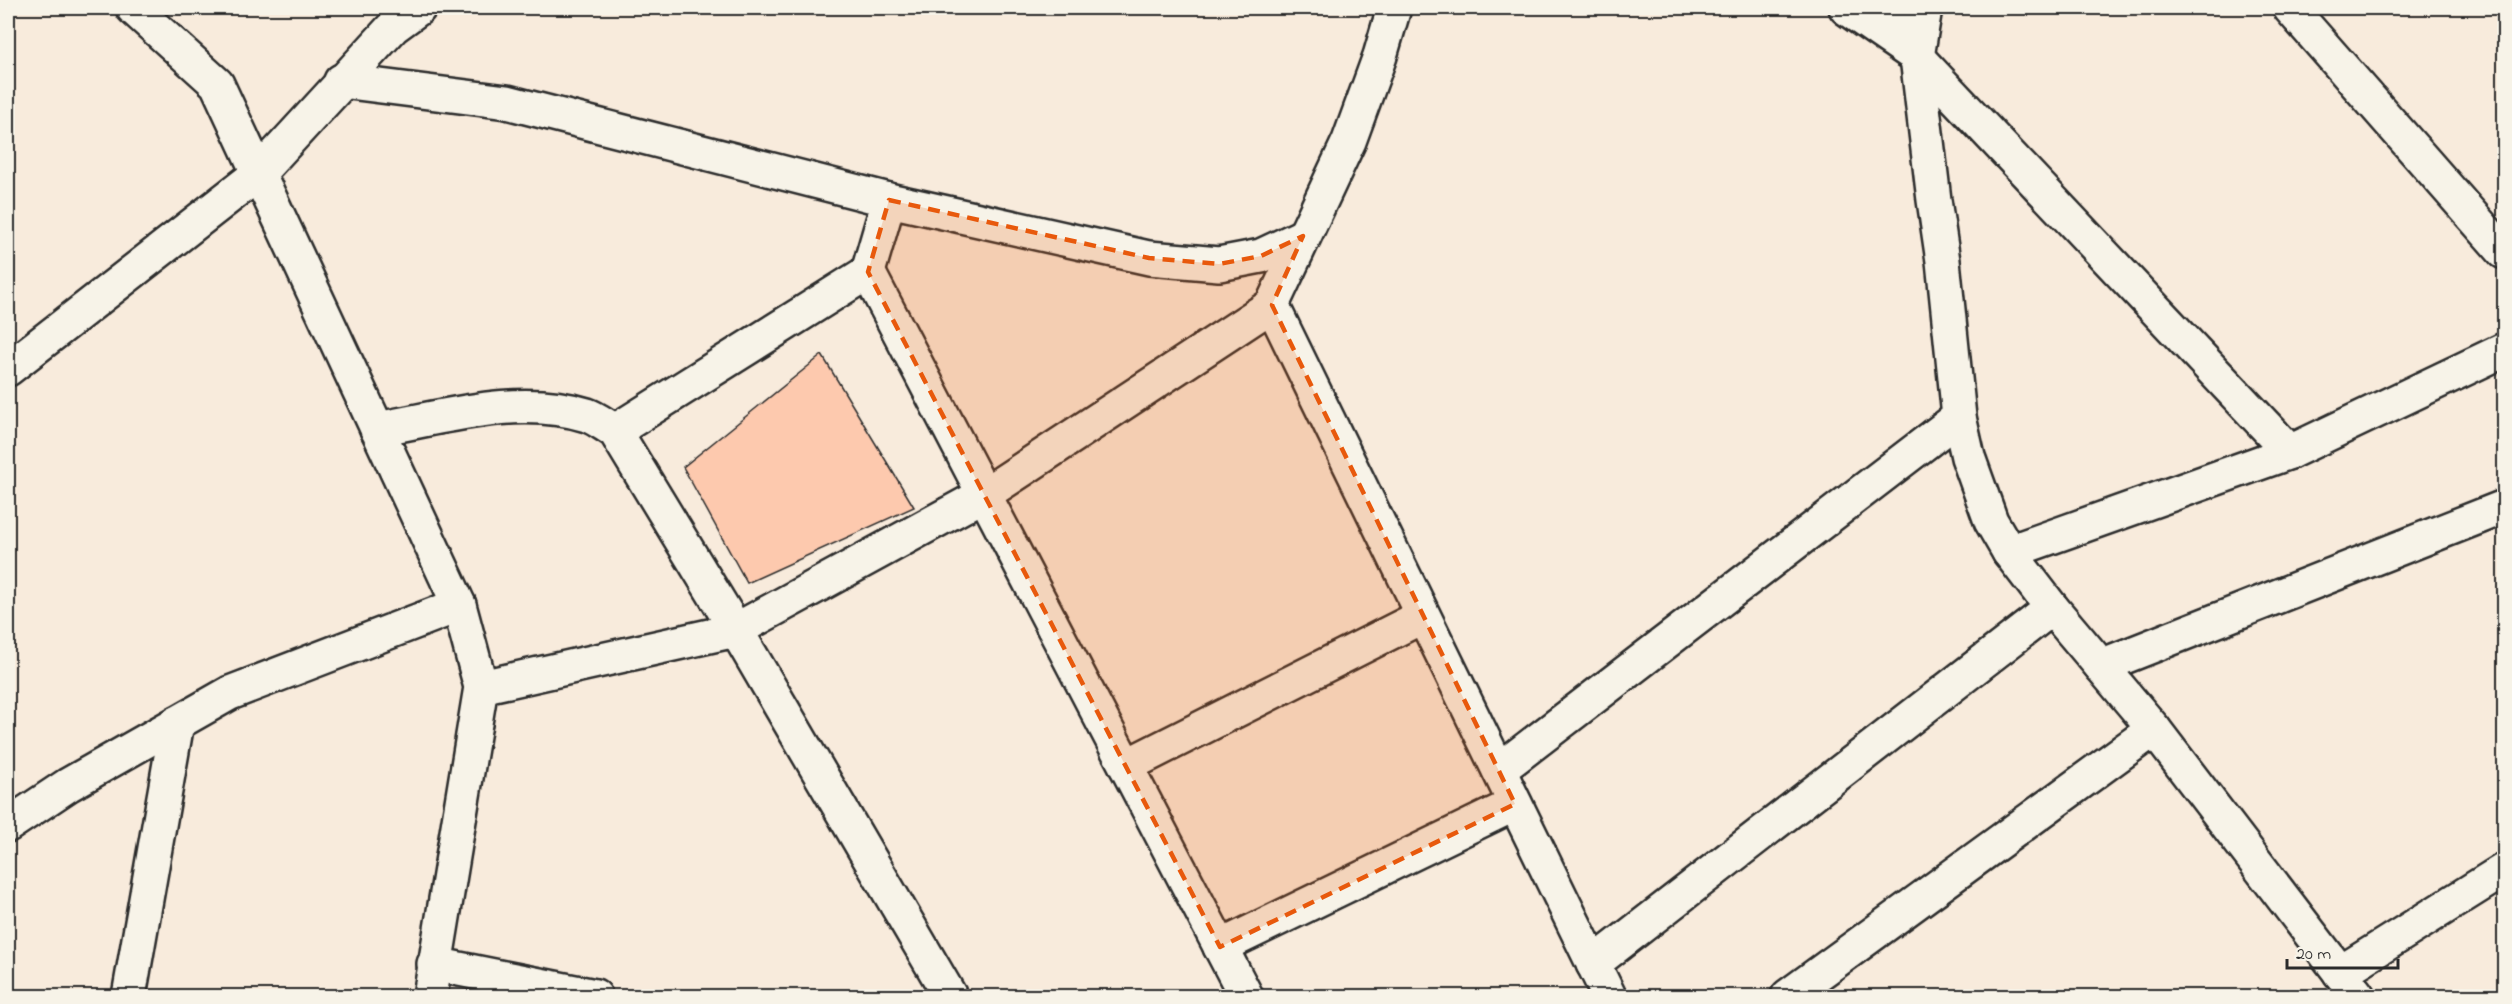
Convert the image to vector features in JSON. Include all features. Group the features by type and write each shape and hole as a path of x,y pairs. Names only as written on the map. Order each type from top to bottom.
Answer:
{"street":[{"path":"133,8 217,84 459,605 481,687 430,996"},
{"path":"8,369 258,174 393,27 419,8"},
{"path":"481,687 736,630 985,494 1272,305 1348,141 1380,56 1394,8"},
{"path":"1846,8 1917,57 2290,452"},
{"path":"1895,8 1917,57"},
{"path":"1925,8 1917,57 1943,261 1959,417 1968,457 1982,497 1991,521 2009,552 2052,608 2154,729 2349,985 2505,870"},
{"path":"2290,8 2505,252"},
{"path":"341,81 507,102 889,200 1149,258 1219,264 1261,256 1304,236"},
{"path":"615,431 868,272 889,200"},
{"path":"868,272 1246,996"},
{"path":"1272,305 1609,996"},
{"path":"2009,552 2290,452 2505,350"},
{"path":"377,429 508,406 555,408 589,415 615,431 736,630 950,996"},
{"path":"1499,770 1959,417"},
{"path":"2101,666 2505,507"},
{"path":"8,825 68,785 230,693 459,605"},
{"path":"1593,964 2052,608"},
{"path":"1126,766 1423,616"},
{"path":"129,996 177,723"},
{"path":"1788,996 2154,729"},
{"path":"1220,947 1515,804"},
{"path":"434,964 595,996"}],"highlighted area":[{"path":"889,200 1149,258 1219,264 1261,256 1303,236 1272,305 1515,804 1220,947 868,272"}],"building":[{"path":"822,355 914,507 747,583 683,467"}]}
